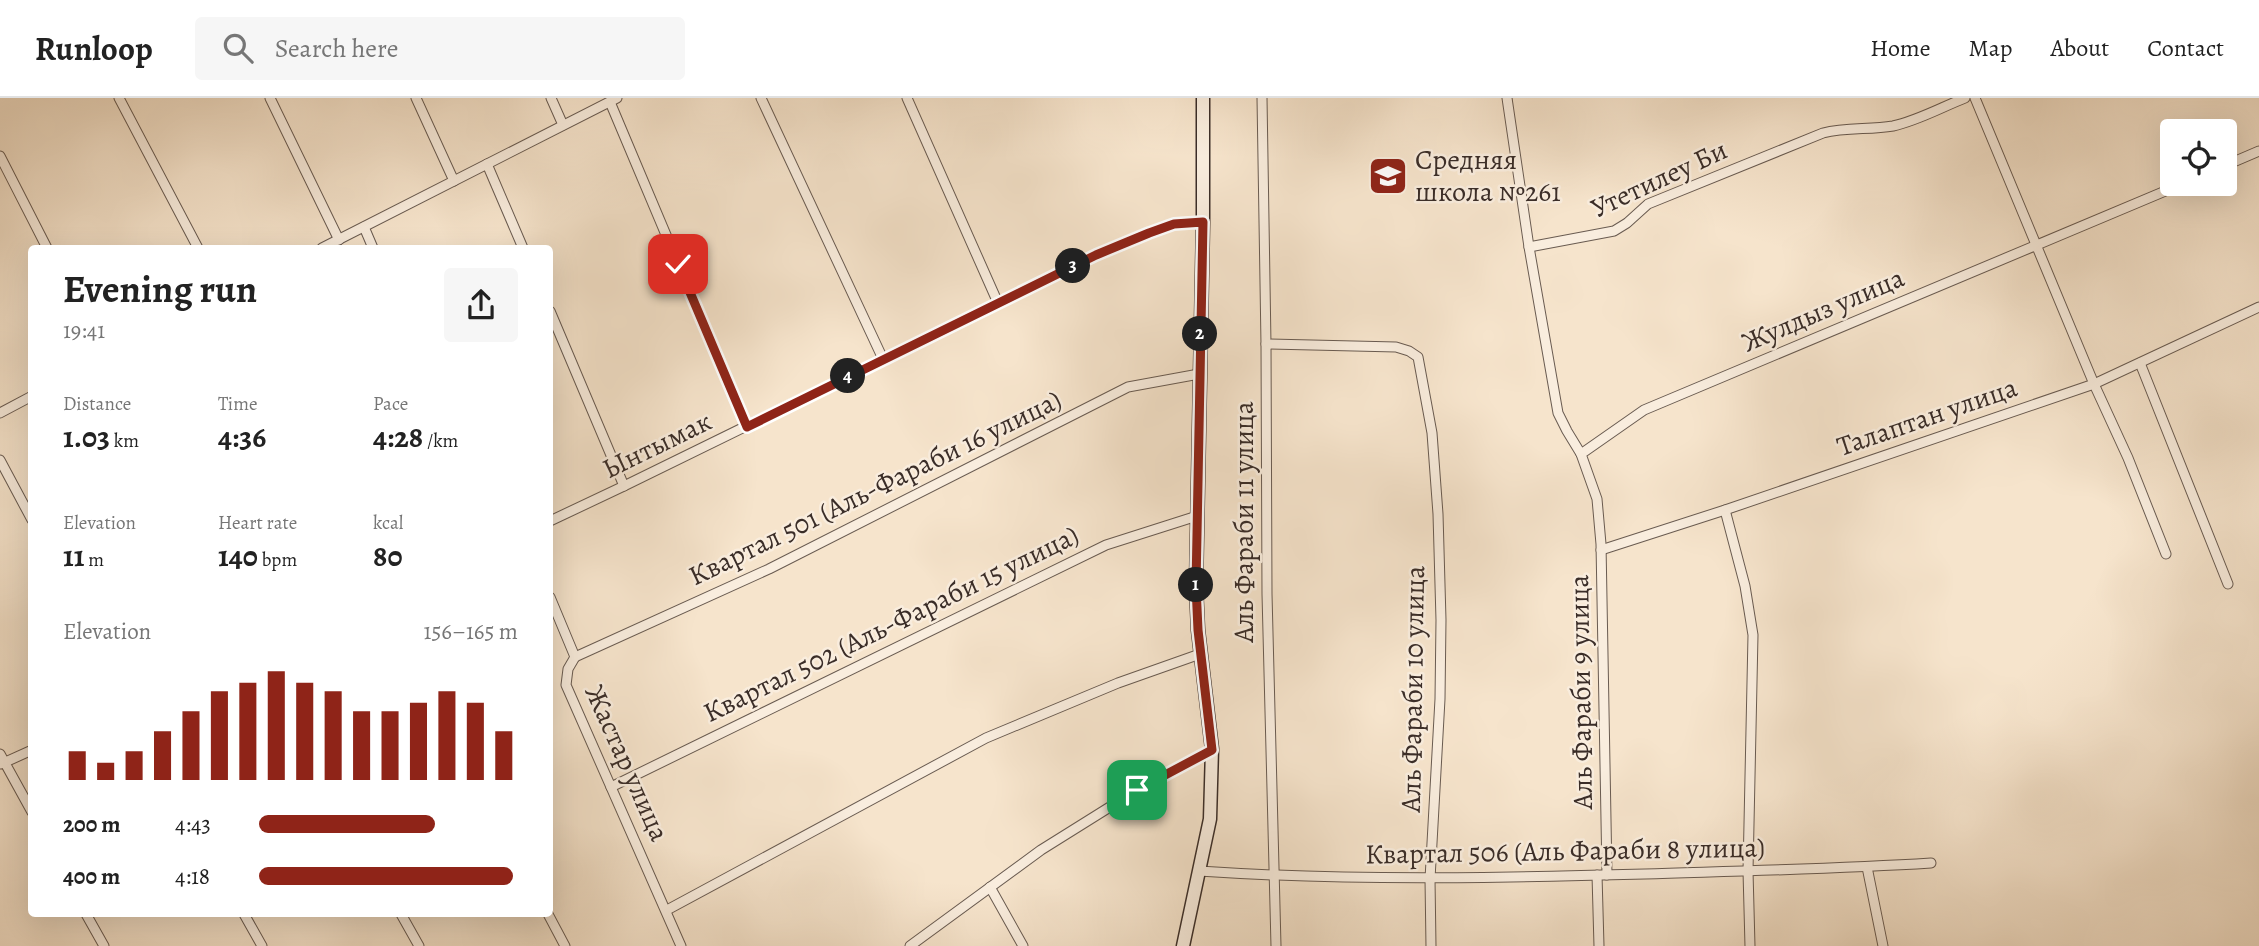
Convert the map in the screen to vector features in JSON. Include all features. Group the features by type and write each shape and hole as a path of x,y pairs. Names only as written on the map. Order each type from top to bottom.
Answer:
{"street":[{"path":"119,98 196,245"},
{"path":"270,98 338,240"},
{"path":"416,98 454,181"},
{"path":"551,98 563,125"},
{"path":"761,98 883,359"},
{"path":"907,98 998,303"},
{"path":"1183,946 1210,819 1212,750 1200,654 1196,586 1203,98"},
{"name":"Аль Фараби 11 улица","path":"1262,98 1267,594 1276,946"},
{"path":"1507,98 1558,413 1581,454 1597,499 1601,550"},
{"name":"Утетилеу Би","path":"1529,247 1614,231 1648,204 1823,133 1838,129 1897,125 1965,98"},
{"path":"1975,98 2166,554"},
{"path":"328,245 614,100 747,427"},
{"path":"2237,160 2259,151"},
{"path":"0,156 45,245"},
{"path":"487,164 522,245"},
{"name":"Жулдыз улица","path":"1581,454 1644,411 2160,193"},
{"name":"Ынтымак","path":"553,520 998,303 1149,233 1174,224 1203,222"},
{"path":"364,227 372,245"},
{"name":"Талаптан улица","path":"1601,550 2094,384 2259,307"},
{"path":"553,318 624,486"},
{"name":"Аль Фараби 10 улица","path":"1266,344 1396,347 1418,357 1432,433 1441,620 1440,699 1430,879 1431,946"},
{"path":"2140,363 2228,584"},
{"name":"Квартал 501 (Аль-Фараби 16 улица)","path":"575,657 769,569 1128,387 1199,374"},
{"path":"0,412 28,399"},
{"path":"0,460 28,512"},
{"path":"1726,510 1745,586 1753,635 1749,946"},
{"name":"Квартал 502 (Аль-Фараби 15 улица)","path":"611,787 1106,545 1197,516"},
{"name":"Аль Фараби 9 улица","path":"1599,946 1602,875 1601,550"},
{"name":"Жастар улица","path":"553,604 575,657 568,669 566,685 681,946"},
{"path":"667,910 986,738 1118,683 1200,654"},
{"path":"910,946 1041,850 1137,790 1212,750"},
{"path":"28,751 2,760 28,805"},
{"name":"Квартал 506 (Аль Фараби 8 улица)","path":"1199,871 1273,876 1430,879 1748,871 1931,863"},
{"path":"1867,867 1883,946"},
{"path":"990,887 1023,946"},
{"path":"88,917 104,946"},
{"path":"246,917 262,946"},
{"path":"403,917 419,946"},
{"path":"550,917 565,946"}],"place":[{"name":"Средняя школа №261","path":"1388,176"}],"route":[{"path":"678,264 747,427 1096,255 1174,224 1203,222 1196,586 1198,630 1212,750 1137,790"}]}
